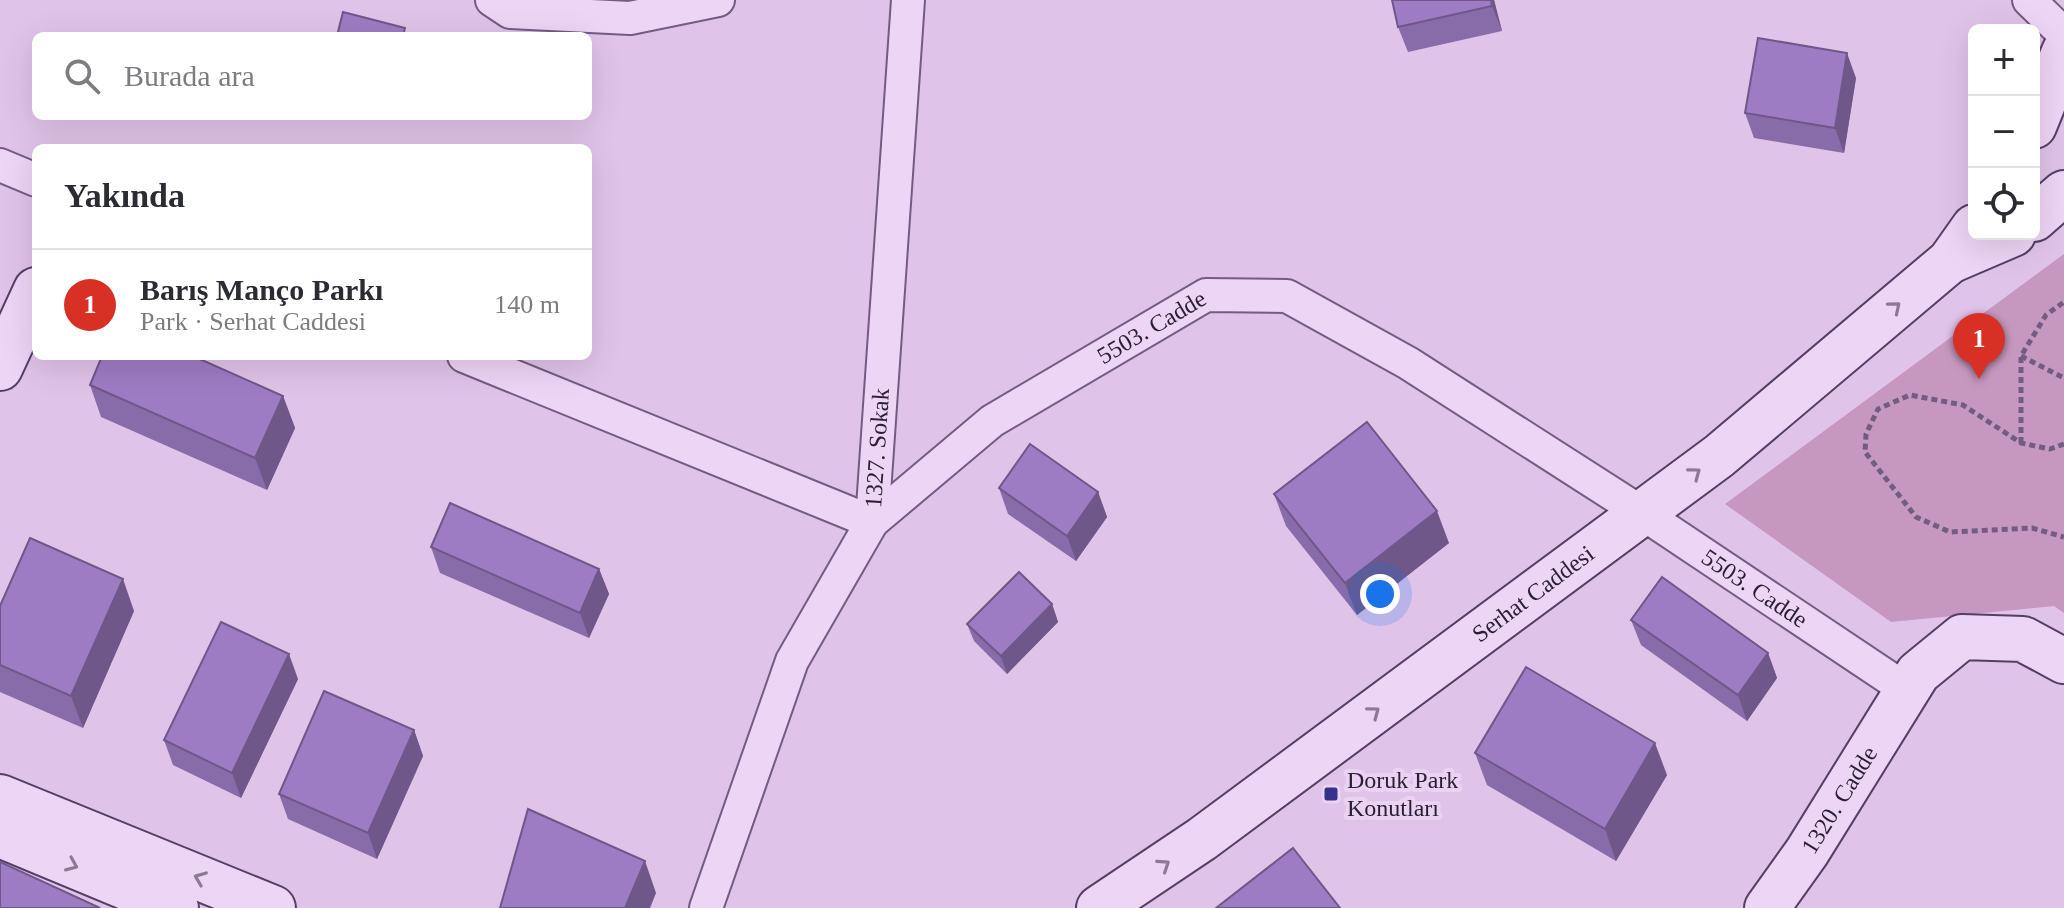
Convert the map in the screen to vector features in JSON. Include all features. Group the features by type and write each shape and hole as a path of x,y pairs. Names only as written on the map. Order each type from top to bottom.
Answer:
{"main road":[{"path":"2040,111 2064,52"},
{"path":"2040,214 2064,193"},
{"name":"Serhat Caddesi","path":"1099,908 1202,839 1719,456 1962,244 1982,240"},
{"path":"0,368 32,299"},
{"name":"1320. Cadde","path":"1767,908 1807,852 1918,673 1962,637 2023,639 2064,661"},
{"path":"0,797 273,908"},
{"path":"0,835 176,908"}],"street":[{"path":"492,0 510,12 630,18 718,0"},
{"name":"1327. Sokak","path":"706,908 792,661 872,522 908,0"},
{"path":"2029,0 2064,34"},
{"path":"0,165 32,178"},
{"name":"5503. Cadde","path":"872,522 992,421 1206,295 1287,296 1408,363 1642,513 1907,690"},
{"path":"474,360 872,522"}],"path":[{"path":"2021,443 2021,356 2046,315 2064,302"},
{"path":"2021,356 2064,378"},
{"path":"2064,444 2050,449 2021,443 1963,405 1910,395 1878,409 1866,434 1865,452 1916,517 1950,532 2032,528 2064,537"}],"shaded area":[{"path":"2064,254 2064,613 2054,606 1891,622 1725,504"}],"building":[{"path":"1392,0 1491,0 1492,6 1398,27"},
{"path":"343,12 405,28 404,32 338,32"},
{"path":"1758,38 1847,53 1835,128 1745,113"},
{"path":"100,360 202,360 283,396 255,458 90,385"},
{"path":"1367,422 1437,511 1345,583 1274,494"},
{"path":"1030,444 1098,492 1067,536 999,488"},
{"path":"450,503 599,569 580,613 431,547"},
{"path":"30,538 123,579 71,696 0,665 0,606"},
{"path":"1019,572 1052,604 1001,656 967,624"},
{"path":"1662,577 1768,653 1738,695 1631,620"},
{"path":"221,622 289,654 232,773 164,740"},
{"path":"1526,667 1655,743 1605,829 1475,753"},
{"path":"324,691 414,730 368,833 279,794"},
{"path":"528,809 645,861 625,908 500,908"},
{"path":"1293,848 1340,908 1216,908"},
{"path":"0,862 100,908 0,908"}],"place":[{"name":"Barış Manço Parkı","path":"1979,379"},
{"name":"Doruk Park Konutları","path":"1331,794"}]}
